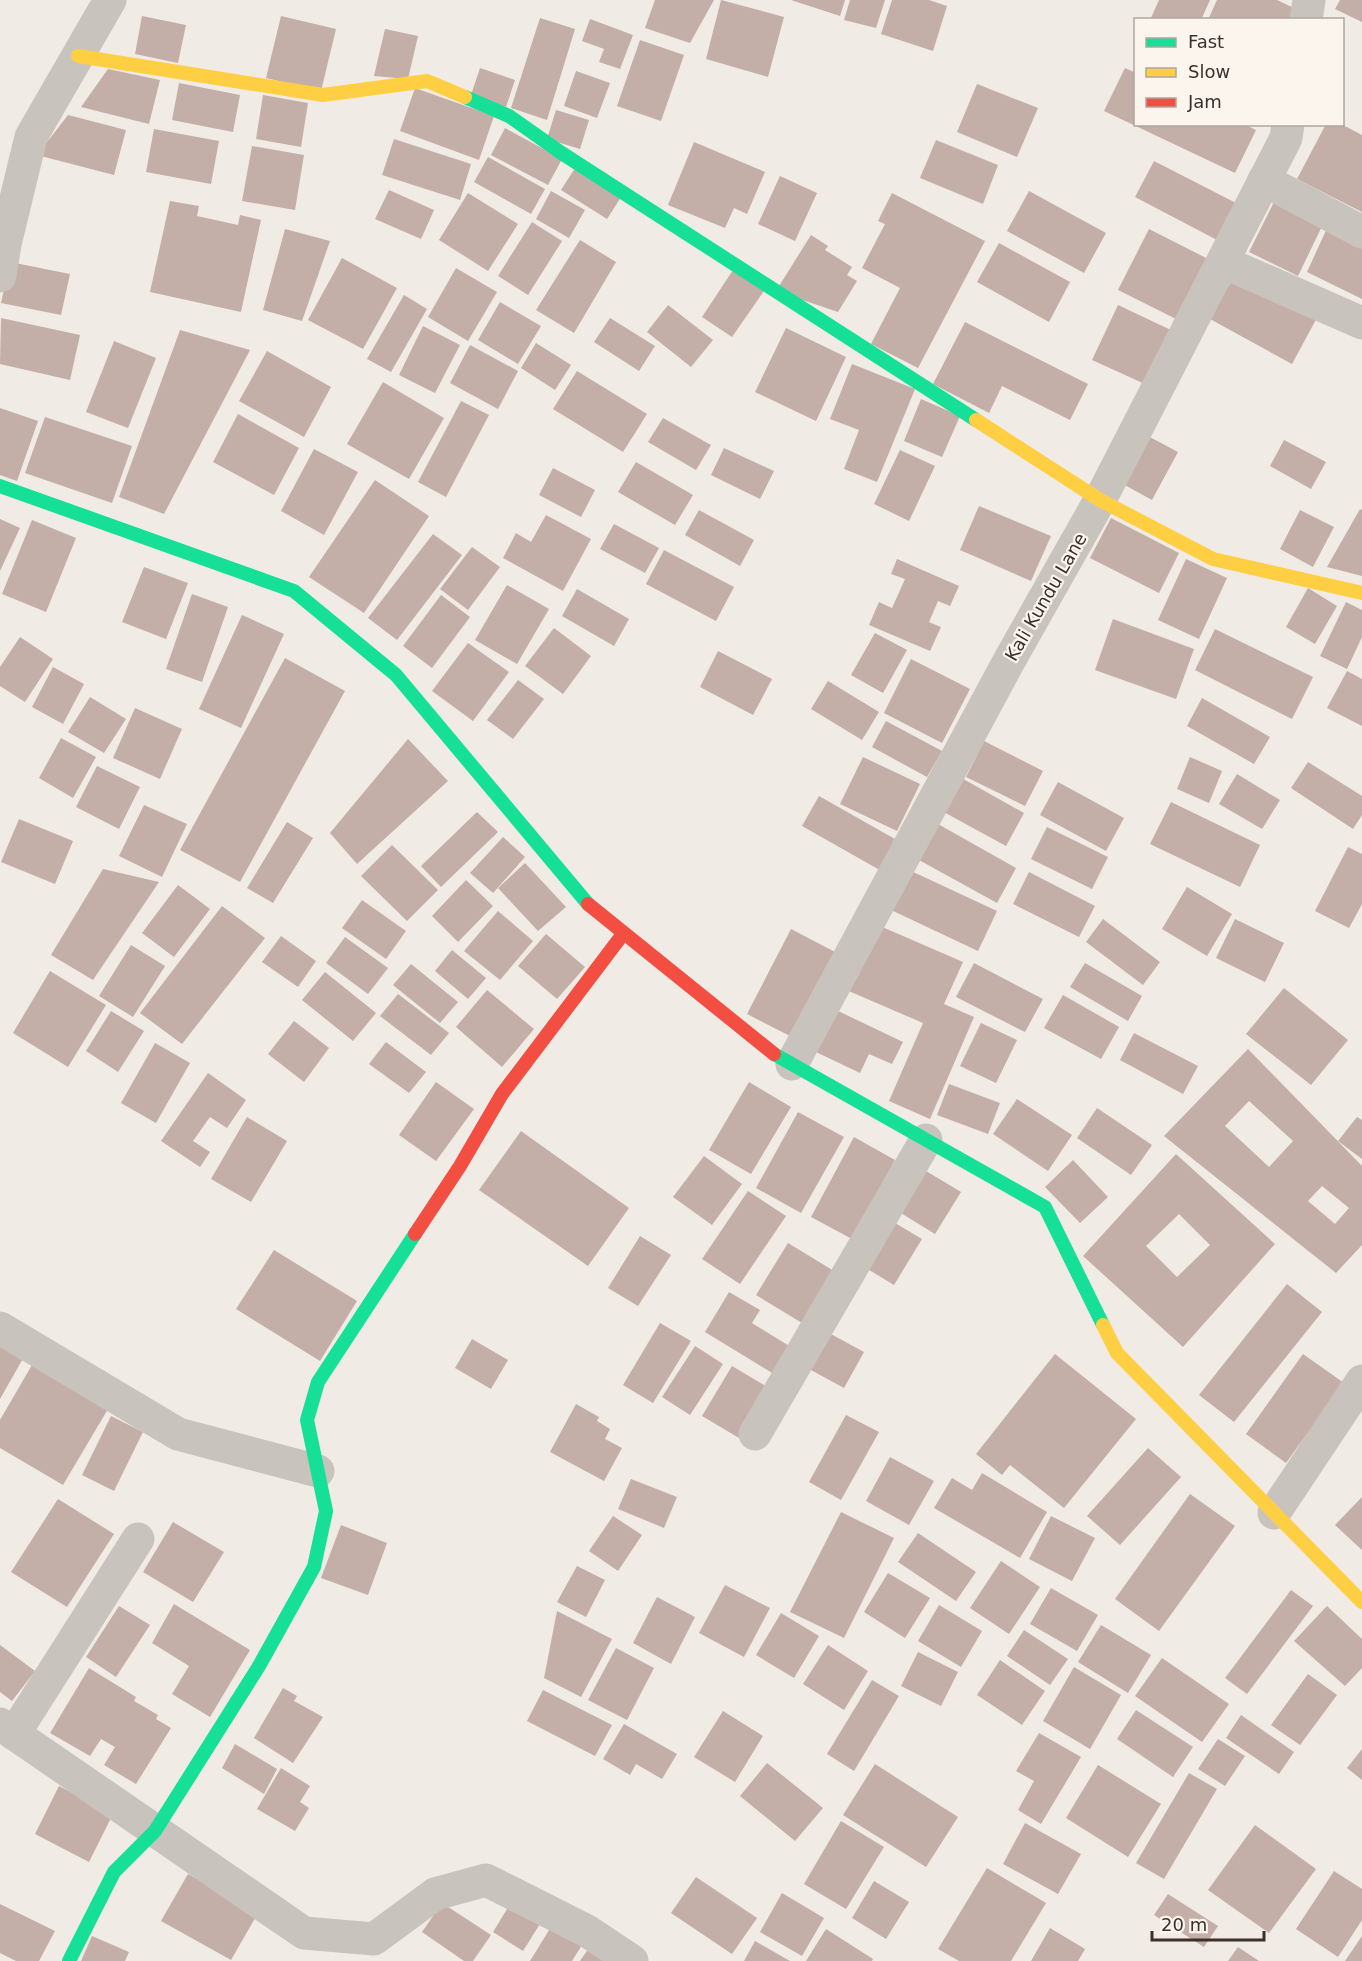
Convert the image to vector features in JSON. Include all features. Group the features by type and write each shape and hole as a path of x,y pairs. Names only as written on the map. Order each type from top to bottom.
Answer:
{"street":[{"path":"0,276 4,244 31,137 110,0"},
{"path":"1306,18 1309,0"},
{"path":"78,56 323,95 427,81 509,116 560,152 1100,500 1213,559 1362,593"},
{"name":"Kali Kundu Lane","path":"792,1064 1009,661 1100,500 1286,138 1288,126"},
{"path":"1264,180 1362,232"},
{"path":"1223,262 1362,323"},
{"path":"0,486 294,591 396,675 592,909 772,1053 1045,1207 1117,1353 1362,1602"},
{"path":"69,1961 114,1872 155,1832 259,1666 314,1567 326,1511 308,1420 318,1382 460,1166 502,1094 623,934"},
{"path":"755,1434 926,1140"},
{"path":"0,1328 178,1434 318,1471"},
{"path":"1274,1513 1335,1418 1362,1381"},
{"path":"138,1539 7,1729 304,1933 374,1939 435,1894 486,1880 587,1931 632,1961"}],"building":[{"path":"655,0 714,0 690,43 645,28"},
{"path":"721,0 784,17 768,77 706,59"},
{"path":"791,0 845,0 840,16"},
{"path":"850,0 885,0 876,28 844,20"},
{"path":"892,0 929,0 947,6 933,51 881,34"},
{"path":"1159,0 1210,0 1202,18 1151,18"},
{"path":"1217,0 1277,0 1296,9 1292,18 1209,18"},
{"path":"1340,0 1362,0 1362,22 1335,9"},
{"path":"142,16 186,25 178,63 135,54"},
{"path":"281,16 336,29 321,91 266,78"},
{"path":"540,18 575,29 547,120 511,108"},
{"path":"590,19 633,35 620,69 599,62 604,49 582,41"},
{"path":"385,29 418,36 408,79 374,76"},
{"path":"640,40 684,55 661,121 617,106"},
{"path":"480,68 515,80 506,107 471,95"},
{"path":"1125,68 1134,72 1134,125 1104,111"},
{"path":"108,69 160,80 149,124 81,107"},
{"path":"576,71 610,83 597,118 564,106"},
{"path":"179,83 240,95 233,132 172,120"},
{"path":"977,84 1038,108 1017,157 957,132"},
{"path":"415,88 494,116 479,160 400,131"},
{"path":"263,95 308,103 301,147 256,139"},
{"path":"556,110 589,120 580,149 547,139"},
{"path":"68,115 126,130 114,175 37,155"},
{"path":"1136,126 1248,126 1256,130 1235,173"},
{"path":"1325,126 1344,126 1362,135 1362,212 1297,179"},
{"path":"505,128 562,159 548,185 491,155"},
{"path":"154,129 219,141 211,184 146,172"},
{"path":"394,139 471,164 460,200 382,175"},
{"path":"936,140 998,165 983,204 920,178"},
{"path":"694,142 765,172 747,214 734,208 725,228 668,205"},
{"path":"252,146 304,155 295,210 242,201"},
{"path":"488,157 545,189 531,214 474,182"},
{"path":"1154,161 1236,203 1217,240 1135,197"},
{"path":"577,165 623,194 607,219 561,190"},
{"path":"780,176 817,193 795,241 758,224"},
{"path":"389,190 434,210 421,239 375,219"},
{"path":"551,191 585,210 569,238 536,219"},
{"path":"1029,191 1106,233 1084,273 1007,231"},
{"path":"468,193 518,224 488,271 439,240"},
{"path":"892,193 985,241 918,368 871,344 900,288 862,268 885,224 878,221"},
{"path":"1276,198 1324,222 1298,276 1249,252"},
{"path":"170,201 199,206 197,216 238,225 240,215 261,220 241,312 150,292"},
{"path":"532,222 562,241 528,295 498,276"},
{"path":"1328,226 1362,242 1362,299 1307,272"},
{"path":"285,229 330,241 302,321 263,310"},
{"path":"1149,229 1210,260 1178,320 1118,290"},
{"path":"811,235 828,246 825,250 852,267 847,275 857,281 838,312 776,291"},
{"path":"580,240 616,262 574,333 536,310"},
{"path":"999,243 1070,282 1049,322 977,282"},
{"path":"342,258 397,288 363,349 308,320"},
{"path":"10,262 70,274 61,315 1,303"},
{"path":"735,267 766,288 732,337 702,317"},
{"path":"456,268 497,292 468,341 428,317"},
{"path":"1238,269 1319,314 1292,364 1210,319"},
{"path":"404,295 427,309 391,372 367,359"},
{"path":"500,302 541,326 518,364 478,340"},
{"path":"668,305 713,340 691,367 647,332"},
{"path":"1118,305 1173,331 1147,385 1092,360"},
{"path":"1,318 80,335 70,380 0,364"},
{"path":"610,318 655,346 639,371 594,342"},
{"path":"965,322 1088,384 1070,420 1002,386 989,413 933,384"},
{"path":"423,326 460,345 435,393 399,375"},
{"path":"786,328 846,357 816,421 755,392"},
{"path":"180,330 250,350 164,514 119,497"},
{"path":"114,341 156,358 128,428 86,412"},
{"path":"536,343 571,365 555,390 521,368"},
{"path":"470,345 518,371 498,409 450,383"},
{"path":"267,351 331,387 304,437 239,401"},
{"path":"852,364 915,389 877,482 844,469 859,430 830,419"},
{"path":"577,371 647,414 623,452 553,409"},
{"path":"383,382 444,418 409,479 347,444"},
{"path":"921,399 960,416 942,457 904,441"},
{"path":"461,401 489,415 446,497 418,482"},
{"path":"0,408 38,421 17,481 0,475"},
{"path":"238,414 299,448 274,495 213,462"},
{"path":"45,417 132,446 112,503 25,473"},
{"path":"663,418 711,445 696,470 648,442"},
{"path":"1146,435 1178,452 1152,500 1121,483"},
{"path":"1284,440 1326,462 1311,489 1270,466"},
{"path":"724,448 774,471 760,499 711,475"},
{"path":"314,449 358,472 324,535 281,511"},
{"path":"900,450 935,466 909,521 874,504"},
{"path":"636,462 693,495 675,525 618,492"},
{"path":"553,468 595,490 581,517 539,495"},
{"path":"375,480 429,516 364,613 309,577"},
{"path":"979,506 1051,536 1031,581 960,550"},
{"path":"1360,509 1362,510 1362,576 1327,567"},
{"path":"699,510 754,540 740,566 685,535"},
{"path":"1300,510 1334,527 1313,567 1280,549"},
{"path":"546,515 591,539 563,591 503,558 516,533 531,542"},
{"path":"1111,518 1179,553 1159,593 1090,558"},
{"path":"0,519 20,528 0,571"},
{"path":"32,520 76,538 46,612 2,594"},
{"path":"614,524 659,548 645,573 600,549"},
{"path":"433,534 462,555 397,640 368,618"},
{"path":"472,547 500,567 468,610 440,589"},
{"path":"664,550 734,587 716,621 646,584"},
{"path":"897,559 959,586 950,606 938,601 929,622 941,627 930,651 869,625 879,602 892,608 905,579 891,574"},
{"path":"1186,559 1227,578 1199,639 1158,620"},
{"path":"144,567 188,583 166,639 122,622"},
{"path":"507,585 549,609 517,664 475,640"},
{"path":"1308,588 1337,606 1315,644 1286,627"},
{"path":"577,589 629,619 614,646 562,616"},
{"path":"192,594 228,607 202,682 166,669"},
{"path":"441,595 470,617 432,668 403,646"},
{"path":"1346,602 1362,610 1362,637 1347,669 1320,656"},
{"path":"242,615 284,634 241,728 199,709"},
{"path":"1113,619 1194,649 1176,699 1095,670"},
{"path":"554,628 591,656 563,694 525,666"},
{"path":"1215,629 1313,677 1292,719 1195,670"},
{"path":"875,633 907,650 883,693 851,675"},
{"path":"20,637 53,659 25,702 0,686 0,667"},
{"path":"468,643 509,672 473,721 432,691"},
{"path":"718,651 772,679 753,715 700,687"},
{"path":"285,658 345,691 240,882 180,850"},
{"path":"911,659 970,689 942,743 884,713"},
{"path":"53,667 84,684 63,724 32,707"},
{"path":"1347,671 1362,679 1362,726 1327,708"},
{"path":"518,680 544,699 513,739 487,720"},
{"path":"828,681 879,712 862,740 811,709"},
{"path":"90,697 126,719 104,753 68,732"},
{"path":"1202,698 1270,737 1254,764 1187,726"},
{"path":"135,708 182,729 160,779 113,758"},
{"path":"886,721 942,751 927,777 872,747"},
{"path":"61,738 96,757 73,798 39,778"},
{"path":"408,739 448,781 357,864 330,833"},
{"path":"984,741 1043,771 1025,806 966,777"},
{"path":"863,757 920,784 897,831 840,804"},
{"path":"1190,757 1222,771 1209,803 1177,789"},
{"path":"1308,762 1362,796 1362,815 1353,829 1291,788"},
{"path":"97,766 140,787 119,829 76,807"},
{"path":"1237,774 1280,800 1262,829 1219,804"},
{"path":"958,776 1024,813 1006,846 940,810"},
{"path":"1058,782 1124,818 1106,851 1040,815"},
{"path":"819,796 902,843 885,873 802,826"},
{"path":"1171,802 1260,845 1240,887 1150,844"},
{"path":"144,805 187,824 162,877 119,856"},
{"path":"477,812 498,832 441,887 421,866"},
{"path":"19,819 73,841 55,884 1,862"},
{"path":"287,822 313,838 273,903 247,888"},
{"path":"938,824 1016,868 997,903 919,860"},
{"path":"1047,827 1108,857 1092,889 1031,859"},
{"path":"503,837 525,857 493,893 470,873"},
{"path":"392,845 438,890 407,921 361,876"},
{"path":"1348,847 1362,854 1362,904 1349,928 1315,911"},
{"path":"525,863 566,907 538,931 498,888"},
{"path":"103,869 159,882 93,980 51,955"},
{"path":"909,870 997,911 978,951 891,910"},
{"path":"1029,872 1095,906 1079,937 1013,904"},
{"path":"466,880 493,906 458,942 432,916"},
{"path":"178,885 210,909 174,957 142,933"},
{"path":"1187,887 1232,914 1207,956 1162,929"},
{"path":"362,900 406,931 386,959 342,928"},
{"path":"222,906 265,938 182,1044 140,1013"},
{"path":"498,911 533,941 500,980 464,951"},
{"path":"1103,919 1160,962 1143,985 1086,942"},
{"path":"1235,919 1284,943 1265,982 1216,958"},
{"path":"873,923 963,962 944,1004 974,1017 930,1119 889,1101 923,1023 844,989"},
{"path":"791,929 837,953 792,1037 747,1014"},
{"path":"546,934 585,967 557,999 518,966"},
{"path":"281,936 316,961 298,987 262,962"},
{"path":"345,937 388,968 368,994 326,963"},
{"path":"131,945 165,966 133,1017 99,996"},
{"path":"452,950 486,978 468,999 435,971"},
{"path":"974,963 1043,999 1025,1032 956,997"},
{"path":"1085,963 1142,996 1128,1021 1070,987"},
{"path":"411,964 458,1002 440,1023 393,985"},
{"path":"50,971 106,1005 68,1067 13,1033"},
{"path":"325,972 376,1013 353,1041 302,1000"},
{"path":"1284,988 1348,1040 1311,1085 1246,1034"},
{"path":"487,990 534,1029 502,1067 456,1027"},
{"path":"398,994 449,1033 431,1055 380,1016"},
{"path":"1063,995 1119,1027 1101,1059 1044,1028"},
{"path":"836,1010 903,1042 892,1064 869,1054 860,1073 816,1052"},
{"path":"111,1011 144,1031 118,1072 86,1051"},
{"path":"294,1021 329,1048 304,1082 268,1054"},
{"path":"981,1023 1017,1040 996,1083 960,1066"},
{"path":"1134,1033 1198,1066 1183,1094 1120,1060"},
{"path":"386,1042 426,1072 409,1093 369,1064"},
{"path":"155,1043 190,1063 156,1123 121,1103"},
{"path":"1248,1049 1362,1166 1362,1245 1336,1273 1164,1136","holes":["1249,1101 1293,1141 1269,1167 1225,1126","1322,1186 1349,1208 1335,1224 1308,1201"]},
{"path":"208,1073 246,1100 227,1128 210,1117 193,1141 210,1152 200,1167 161,1141"},
{"path":"436,1082 474,1109 436,1161 399,1135"},
{"path":"749,1082 791,1107 751,1174 709,1150"},
{"path":"949,1084 1000,1103 988,1134 937,1115"},
{"path":"1017,1099 1072,1135 1048,1171 993,1134"},
{"path":"1097,1108 1152,1145 1131,1175 1077,1138"},
{"path":"798,1112 844,1137 801,1213 756,1188"},
{"path":"247,1117 287,1141 251,1202 211,1179"},
{"path":"1357,1117 1362,1120 1362,1159 1338,1141"},
{"path":"521,1131 629,1208 588,1266 479,1190"},
{"path":"854,1137 895,1160 852,1239 811,1217"},
{"path":"1176,1154 1275,1244 1183,1347 1083,1256","holes":["1179,1214 1210,1245 1177,1277 1146,1246"]},
{"path":"704,1156 742,1184 712,1225 673,1197"},
{"path":"1073,1160 1108,1197 1080,1223 1045,1187"},
{"path":"916,1165 961,1192 935,1234 891,1207"},
{"path":"748,1191 786,1216 740,1284 702,1259"},
{"path":"885,1217 922,1239 894,1285 856,1262"},
{"path":"640,1236 671,1255 638,1306 608,1288"},
{"path":"788,1243 834,1271 802,1323 756,1295"},
{"path":"274,1250 357,1301 320,1361 236,1309"},
{"path":"1287,1284 1322,1312 1234,1422 1199,1395"},
{"path":"729,1292 760,1310 752,1323 791,1347 774,1374 705,1332"},
{"path":"660,1323 691,1341 653,1403 623,1385"},
{"path":"818,1327 864,1352 844,1388 798,1363"},
{"path":"472,1339 508,1360 491,1389 455,1368"},
{"path":"0,1341 25,1355 0,1399"},
{"path":"695,1346 723,1364 690,1415 662,1397"},
{"path":"1055,1354 1136,1419 1064,1508 1010,1465 1002,1475 976,1454"},
{"path":"1303,1354 1344,1383 1286,1463 1246,1434"},
{"path":"32,1365 108,1409 63,1485 0,1448 0,1420"},
{"path":"732,1366 769,1388 739,1438 702,1416"},
{"path":"576,1404 599,1417 597,1421 610,1429 605,1439 622,1448 604,1481 550,1452"},
{"path":"846,1415 879,1432 841,1500 809,1482"},
{"path":"111,1416 143,1432 114,1491 82,1475"},
{"path":"1148,1448 1181,1477 1120,1545 1087,1516"},
{"path":"890,1457 934,1481 909,1525 866,1501"},
{"path":"982,1473 1047,1512 1020,1558 934,1508 952,1478 972,1490"},
{"path":"631,1479 677,1497 664,1528 618,1509"},
{"path":"1190,1494 1235,1526 1159,1631 1115,1599"},
{"path":"1362,1497 1362,1550 1335,1525"},
{"path":"58,1499 114,1534 67,1607 11,1572"},
{"path":"841,1512 894,1538 844,1638 790,1612"},
{"path":"613,1516 642,1535 618,1571 589,1551"},
{"path":"1051,1516 1095,1538 1072,1581 1029,1559"},
{"path":"173,1522 224,1552 193,1602 143,1572"},
{"path":"341,1525 387,1543 368,1595 321,1578"},
{"path":"918,1533 976,1572 956,1601 898,1562"},
{"path":"1001,1561 1040,1587 1009,1634 970,1608"},
{"path":"577,1566 605,1580 586,1617 557,1602"},
{"path":"888,1573 930,1598 905,1638 864,1612"},
{"path":"725,1585 770,1608 744,1657 699,1633"},
{"path":"1051,1588 1098,1615 1077,1651 1030,1624"},
{"path":"1291,1590 1313,1606 1247,1694 1225,1678"},
{"path":"657,1597 695,1617 671,1664 633,1643"},
{"path":"174,1604 250,1650 210,1717 172,1694 189,1666 152,1643"},
{"path":"939,1605 982,1631 961,1667 918,1641"},
{"path":"119,1606 150,1625 116,1677 86,1657"},
{"path":"1327,1606 1362,1639 1362,1668 1345,1686 1294,1641"},
{"path":"557,1611 612,1639 581,1697 544,1678"},
{"path":"781,1613 819,1636 794,1678 756,1655"},
{"path":"1101,1625 1151,1655 1128,1693 1078,1662"},
{"path":"1024,1630 1068,1659 1050,1685 1007,1656"},
{"path":"0,1645 35,1671 12,1701 0,1692"},
{"path":"828,1645 868,1671 844,1710 803,1684"},
{"path":"616,1648 654,1668 627,1720 588,1700"},
{"path":"918,1652 958,1672 941,1706 901,1686"},
{"path":"1162,1658 1229,1704 1202,1742 1135,1696"},
{"path":"1000,1660 1045,1691 1022,1725 977,1695"},
{"path":"1074,1667 1121,1695 1090,1749 1043,1721"},
{"path":"89,1668 136,1697 134,1701 158,1715 156,1719 171,1728 136,1784 104,1765 115,1747 101,1739 90,1756 50,1733"},
{"path":"1308,1674 1337,1695 1300,1745 1271,1725"},
{"path":"872,1680 899,1696 854,1771 827,1754"},
{"path":"283,1688 297,1696 294,1701 323,1717 293,1763 254,1738"},
{"path":"543,1690 612,1725 595,1756 527,1721"},
{"path":"1136,1710 1193,1747 1173,1777 1117,1739"},
{"path":"723,1711 763,1736 735,1782 694,1757"},
{"path":"1241,1715 1294,1752 1279,1774 1226,1738"},
{"path":"624,1724 677,1754 662,1779 636,1764 630,1775 603,1759"},
{"path":"1039,1733 1081,1757 1041,1824 1018,1810 1034,1781 1016,1771"},
{"path":"1218,1739 1245,1756 1225,1786 1198,1769"},
{"path":"235,1744 277,1769 264,1794 222,1768"},
{"path":"1362,1749 1362,1780 1347,1768"},
{"path":"767,1763 823,1808 795,1841 740,1796"},
{"path":"875,1764 958,1817 926,1867 843,1815"},
{"path":"1098,1765 1161,1804 1128,1857 1066,1818"},
{"path":"281,1768 310,1786 300,1802 309,1808 295,1831 257,1809"},
{"path":"1189,1773 1217,1789 1164,1879 1136,1863"},
{"path":"59,1786 113,1814 89,1862 35,1834"},
{"path":"841,1821 884,1847 846,1909 804,1884"},
{"path":"1025,1823 1081,1854 1058,1894 1003,1864"},
{"path":"1255,1825 1316,1869 1269,1933 1208,1890"},
{"path":"987,1868 1046,1903 1011,1961 959,1961 938,1949"},
{"path":"1334,1871 1362,1889 1362,1920 1338,1957 1296,1929"},
{"path":"188,1874 258,1913 231,1960 161,1921"},
{"path":"696,1877 757,1918 732,1954 671,1913"},
{"path":"874,1881 909,1902 886,1939 852,1918"},
{"path":"782,1893 824,1918 802,1956 760,1932"},
{"path":"1168,1894 1218,1926 1204,1947 1154,1915"},
{"path":"512,1901 543,1919 523,1951 493,1932"},
{"path":"442,1903 491,1935 473,1961 464,1961 422,1932"},
{"path":"0,1904 55,1931 39,1961 16,1961 0,1953"},
{"path":"551,1927 582,1945 572,1961 530,1961"},
{"path":"1050,1928 1085,1949 1078,1961 1031,1961"},
{"path":"826,1929 873,1959 872,1961 806,1961"},
{"path":"92,1936 129,1952 125,1961 81,1961"},
{"path":"1362,1936 1362,1961 1345,1961"},
{"path":"755,1941 790,1961 744,1961"},
{"path":"1238,1947 1259,1961 1228,1961"},
{"path":"589,1948 608,1961 580,1961"}],"traffic: fast":[{"path":"465,97 509,116 560,152 976,420"},
{"path":"0,486 294,591 396,675 588,904"},
{"path":"774,1054 1045,1207 1103,1325"},
{"path":"69,1961 114,1872 155,1831 259,1666 314,1567 326,1511 307,1420 318,1382 415,1234"}],"traffic: slow":[{"path":"78,56 323,95 427,81 465,97"},
{"path":"976,420 1100,500 1213,559 1362,593"},
{"path":"1103,1325 1117,1353 1362,1602"}],"traffic: jam":[{"path":"588,904 774,1054"},
{"path":"415,1234 460,1166 502,1094 623,934"}]}
